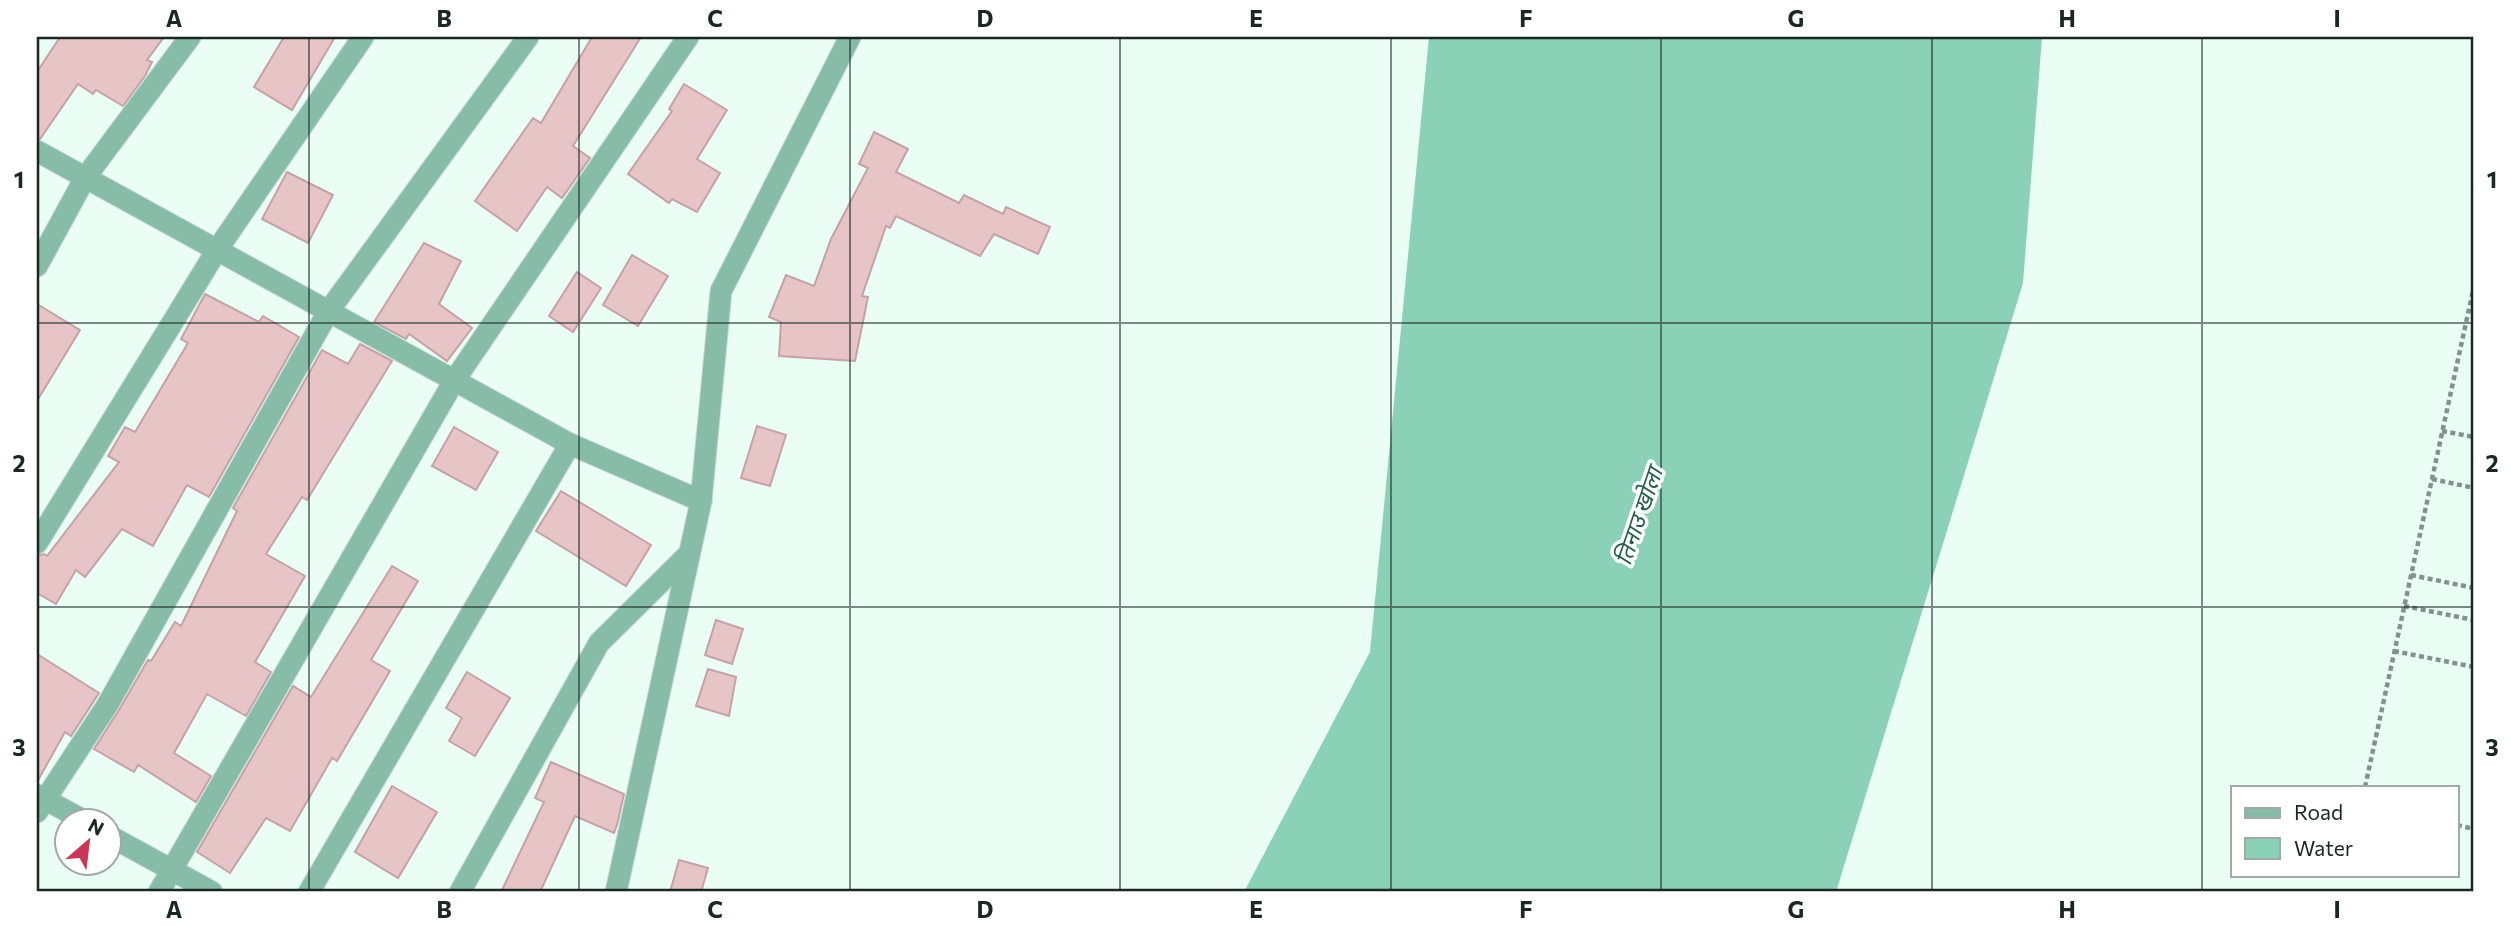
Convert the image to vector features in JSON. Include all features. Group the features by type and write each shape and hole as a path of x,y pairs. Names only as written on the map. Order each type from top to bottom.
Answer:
{"street":[{"path":"37,266 85,178 190,37"},
{"path":"37,543 217,250 363,37"},
{"path":"39,802 107,704 328,312 528,37"},
{"path":"159,892 454,381 688,37"},
{"path":"616,892 701,501 722,291 849,37"},
{"path":"37,151 570,444 701,501"},
{"path":"309,892 570,444"},
{"path":"460,892 599,643 689,554"},
{"path":"122,843 212,892"}],"path":[{"path":"2365,786 2474,286"},
{"path":"2442,431 2474,437"},
{"path":"2432,479 2474,488"},
{"path":"2411,575 2474,588"},
{"path":"2404,606 2474,620"},
{"path":"2394,652 2474,667"}],"water":[{"name":"तिनाउ खोला","path":"1429,37 2042,37 2023,283 1836,892 1244,892 1370,652"}],"building":[{"path":"60,37 164,37 147,60 152,62 145,76 123,106 96,90 93,94 78,84 40,139 37,138 37,72"},
{"path":"284,37 335,37 292,110 254,87"},
{"path":"592,37 641,37 573,146 590,158 562,198 547,187 517,231 475,201 533,118 541,123"},
{"path":"684,84 727,110 697,159 720,173 697,212 672,199 669,203 628,174 672,111 669,109"},
{"path":"874,132 908,149 896,172 959,203 964,195 1003,214 1006,207 1050,227 1038,254 994,234 980,256 896,216 890,228 886,226 862,296 868,297 855,361 779,356 781,322 769,317 786,275 814,286 831,239 868,168 859,164"},
{"path":"287,172 333,195 308,243 262,219"},
{"path":"424,243 461,261 439,304 472,328 447,361 409,334 406,339 374,322"},
{"path":"632,255 668,276 638,326 603,305"},
{"path":"577,272 601,288 573,332 549,316"},
{"path":"205,294 259,322 263,316 299,337 209,497 187,485 153,546 122,529 85,577 76,570 56,604 37,593 37,556 47,556 119,462 108,456 125,427 135,432 188,343 181,339"},
{"path":"37,304 80,330 37,401"},
{"path":"360,344 392,361 307,500 302,497 266,554 305,576 255,662 271,672 246,716 207,694 174,753 211,776 196,802 138,765 134,772 94,749 148,660 151,661 175,622 181,626 237,511 233,508 322,350 348,364"},
{"path":"757,426 786,435 770,486 741,478"},
{"path":"454,427 498,452 476,490 432,466"},
{"path":"561,491 651,545 626,586 536,531"},
{"path":"392,566 418,581 371,660 390,671 337,761 332,758 290,831 266,818 230,873 197,852 293,686 311,697"},
{"path":"716,620 743,629 732,664 705,655"},
{"path":"37,654 99,693 71,736 65,732 37,782"},
{"path":"708,669 736,677 729,716 696,706"},
{"path":"467,672 510,698 475,756 449,741 462,718 446,708"},
{"path":"551,762 624,794 614,833 575,816 540,892 501,892 544,802 535,798"},
{"path":"392,786 437,812 398,878 355,852"},
{"path":"679,860 708,868 701,892 670,892"}]}
